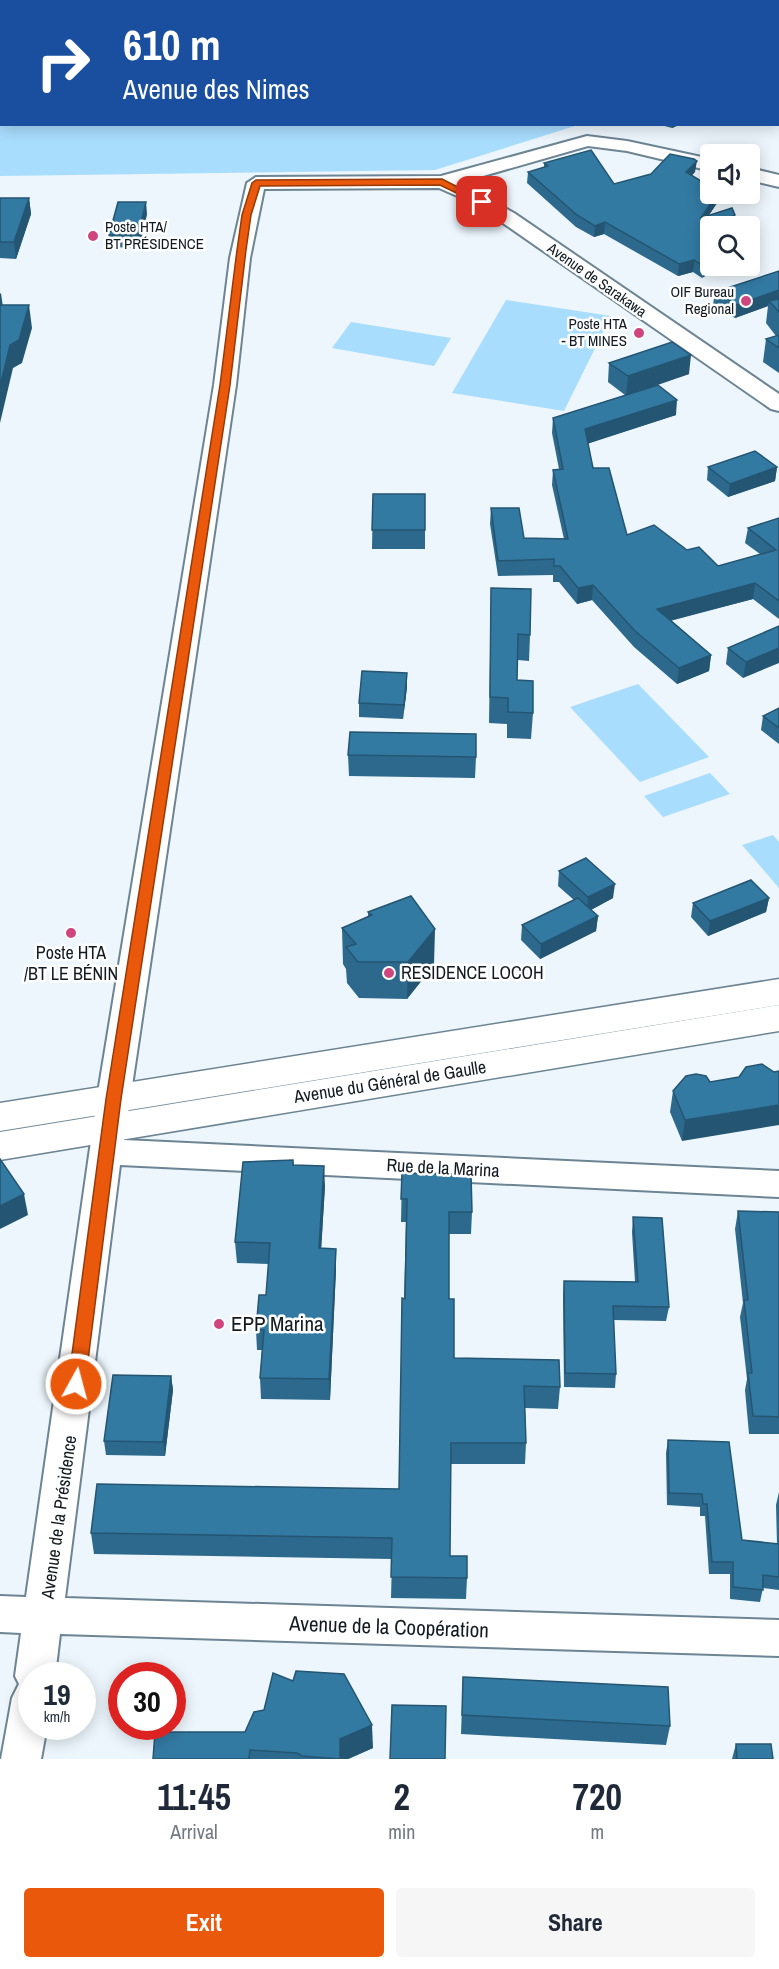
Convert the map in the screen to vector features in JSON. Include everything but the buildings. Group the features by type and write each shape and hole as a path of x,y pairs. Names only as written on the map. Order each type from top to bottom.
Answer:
{"street":[{"path":"442,182 587,141 627,146 700,163"},
{"path":"760,176 779,181"},
{"name":"Avenue de la Présidence","path":"37,1662 110,1127 225,385 238,268 247,215 256,183 442,182"},
{"name":"Avenue de Sarakawa","path":"442,182 471,195 507,217 779,404"},
{"name":"Avenue du Général de Gaulle","path":"0,1117 110,1127 779,992"},
{"name":"Avenue du Général de Gaulle","path":"0,1146 779,1018"},
{"name":"Rue de la Marina","path":"110,1127 779,1184"},
{"name":"Avenue de la Coopération","path":"0,1614 779,1638"},
{"path":"21,1759 24,1740"}],"shaded area":[{"path":"0,126 575,126 435,170 0,176"},
{"path":"506,300 611,316 564,411 452,393"},
{"path":"351,322 451,338 434,366 332,348"},
{"path":"638,684 709,757 640,782 570,707"},
{"path":"710,773 730,794 663,817 644,796"},
{"path":"773,835 779,842 779,888 742,845"}],"place":[{"name":"Poste HTA/ BT PRÉSIDENCE","path":"93,236"},
{"name":"OIF Bureau Regional","path":"746,301"},
{"name":"Poste HTA - BT MINES","path":"639,333"},
{"name":"Poste HTA /BT LE BÉNIN","path":"71,933"},
{"name":"RESIDENCE LOCOH","path":"389,973"},
{"name":"EPP Marina","path":"219,1324"}],"route":[{"path":"76,1384 113,1099 225,385 238,268 247,215 256,183 442,182 482,202"}]}
